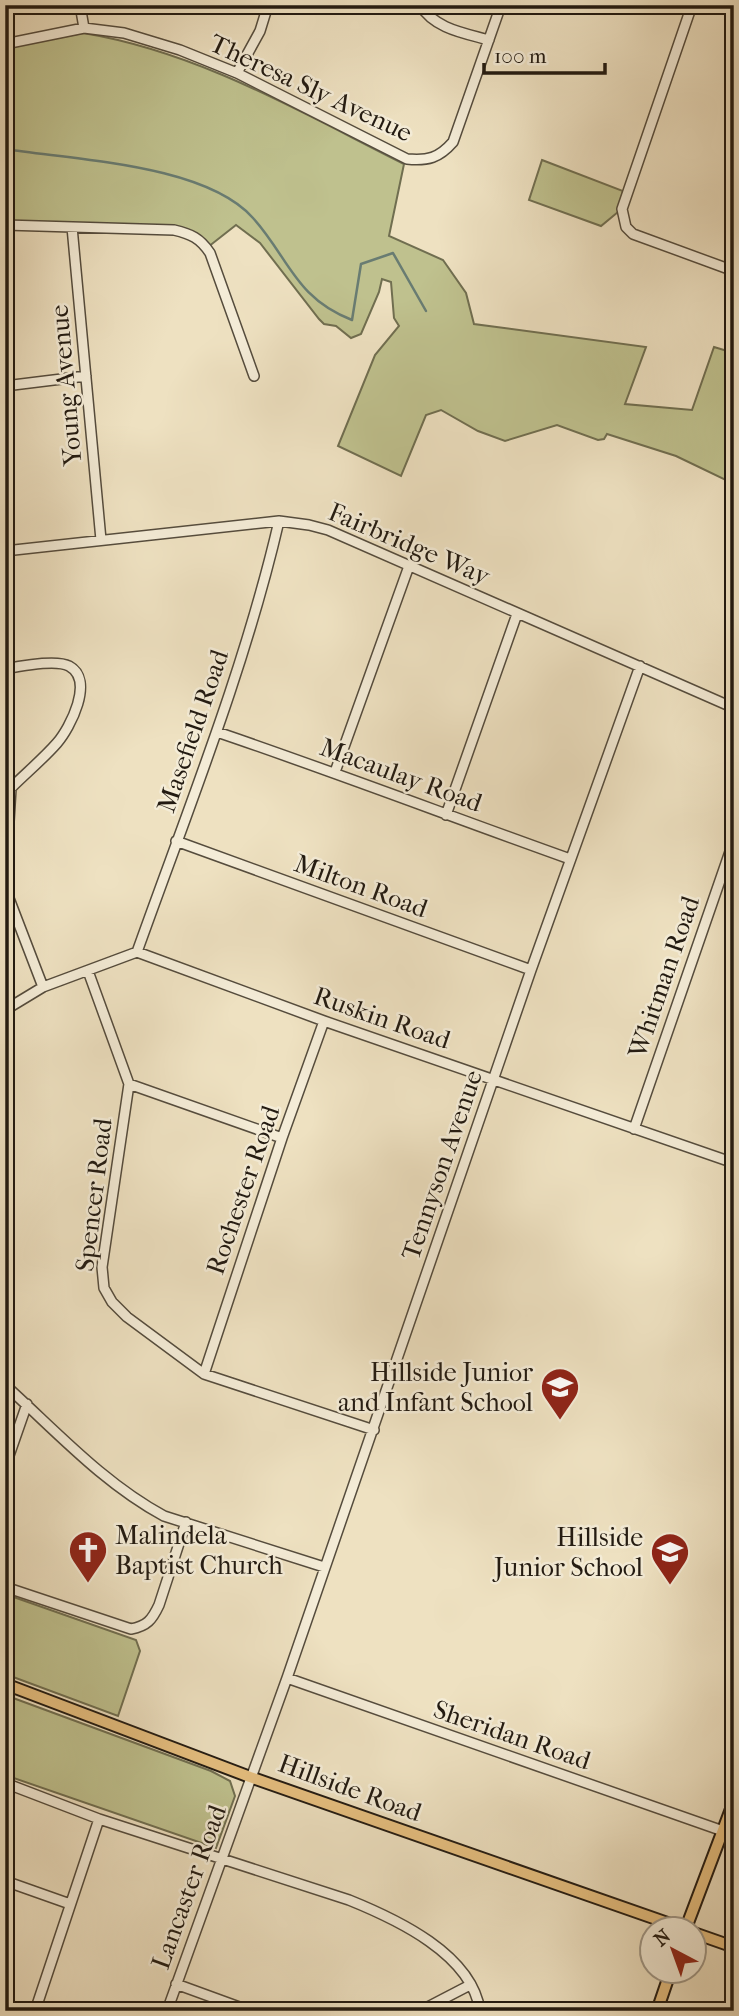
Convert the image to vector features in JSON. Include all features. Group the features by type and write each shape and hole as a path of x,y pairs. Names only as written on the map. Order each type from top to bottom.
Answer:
{"main road":[{"name":"Hillside Road","path":"5,1684 250,1776 644,1914"},
{"path":"690,1914 734,1801"},
{"path":"708,1938 734,1947"},
{"path":"657,2011 666,1984"}],"street":[{"path":"80,5 84,29"},
{"path":"237,73 260,31 268,5"},
{"path":"420,5 429,17 445,27 489,40"},
{"name":"Theresa Sly Avenue","path":"5,44 84,29 135,36 180,50 237,73 407,159 430,160 439,156 453,142 501,5"},
{"path":"692,5 622,209 623,220 633,234 734,271"},
{"path":"5,225 173,230 191,234 202,242 210,253 254,376"},
{"name":"Young Avenue","path":"72,227 101,540"},
{"path":"5,386 86,376"},
{"name":"Fairbridge Way","path":"5,551 279,521 309,524 734,708"},
{"name":"Masefield Road","path":"136,951 217,732 265,580 279,521"},
{"path":"335,772 409,566"},
{"path":"446,815 517,614"},
{"path":"5,669 57,663 69,666 76,672 80,684 80,697 64,733 57,743 8,787 5,888 43,987"},
{"name":"Tennyson Avenue","path":"287,1678 531,970 640,666"},
{"name":"Macaulay Road","path":"217,732 335,772 570,859"},
{"name":"Whitman Road","path":"634,1129 734,839"},
{"name":"Milton Road","path":"176,841 531,970"},
{"path":"5,1010 43,987 136,951"},
{"name":"Ruskin Road","path":"136,951 324,1021 734,1163"},
{"name":"Spencer Road","path":"88,971 129,1084 102,1267 104,1287 112,1302 127,1317 204,1374 374,1430"},
{"name":"Rochester Road","path":"204,1374 282,1138 324,1021"},
{"path":"129,1084 282,1138"},
{"path":"5,1385 108,1479 139,1503 164,1516 324,1567"},
{"path":"5,1466 27,1404"},
{"path":"5,1587 131,1629 143,1627 153,1618 159,1605 186,1522"},
{"name":"Lancaster Road","path":"167,2011 287,1678"},
{"name":"Sheridan Road","path":"287,1678 723,1831"},
{"path":"5,1783 99,1819 349,1900 387,1916 436,1947 461,1971 479,2003 480,2011"},
{"path":"35,2011 99,1819"},
{"path":"5,1881 71,1904"},
{"path":"176,1984 250,2011"},
{"path":"419,2011 470,1985"}],"green space":[{"path":"83,33 126,42 208,69 248,86 404,164 389,236 443,260 466,293 474,324 646,347 625,404 692,410 714,347 734,353 734,484 676,456 607,434 604,439 598,440 557,425 505,441 478,431 441,410 426,415 401,476 338,446 375,355 399,326 394,318 391,282 382,279 361,334 351,338 336,326 324,324 260,243 236,225 208,247 192,232 5,222 5,48"},
{"path":"542,160 623,191 618,212 601,226 529,200"},
{"path":"5,1594 136,1640 140,1651 118,1716 5,1674"},
{"path":"5,1695 211,1771 230,1781 235,1796 216,1848 5,1775"}],"waterway":[{"path":"5,149 137,167 204,186 231,200 253,218 305,289 333,311 352,320 361,264 393,253 426,311"}],"place":[{"name":"Hillside Junior and Infant School","path":"560,1421"},
{"name":"Malindela Baptist Church","path":"88,1584"},
{"name":"Hillside Junior School","path":"670,1586"}]}
